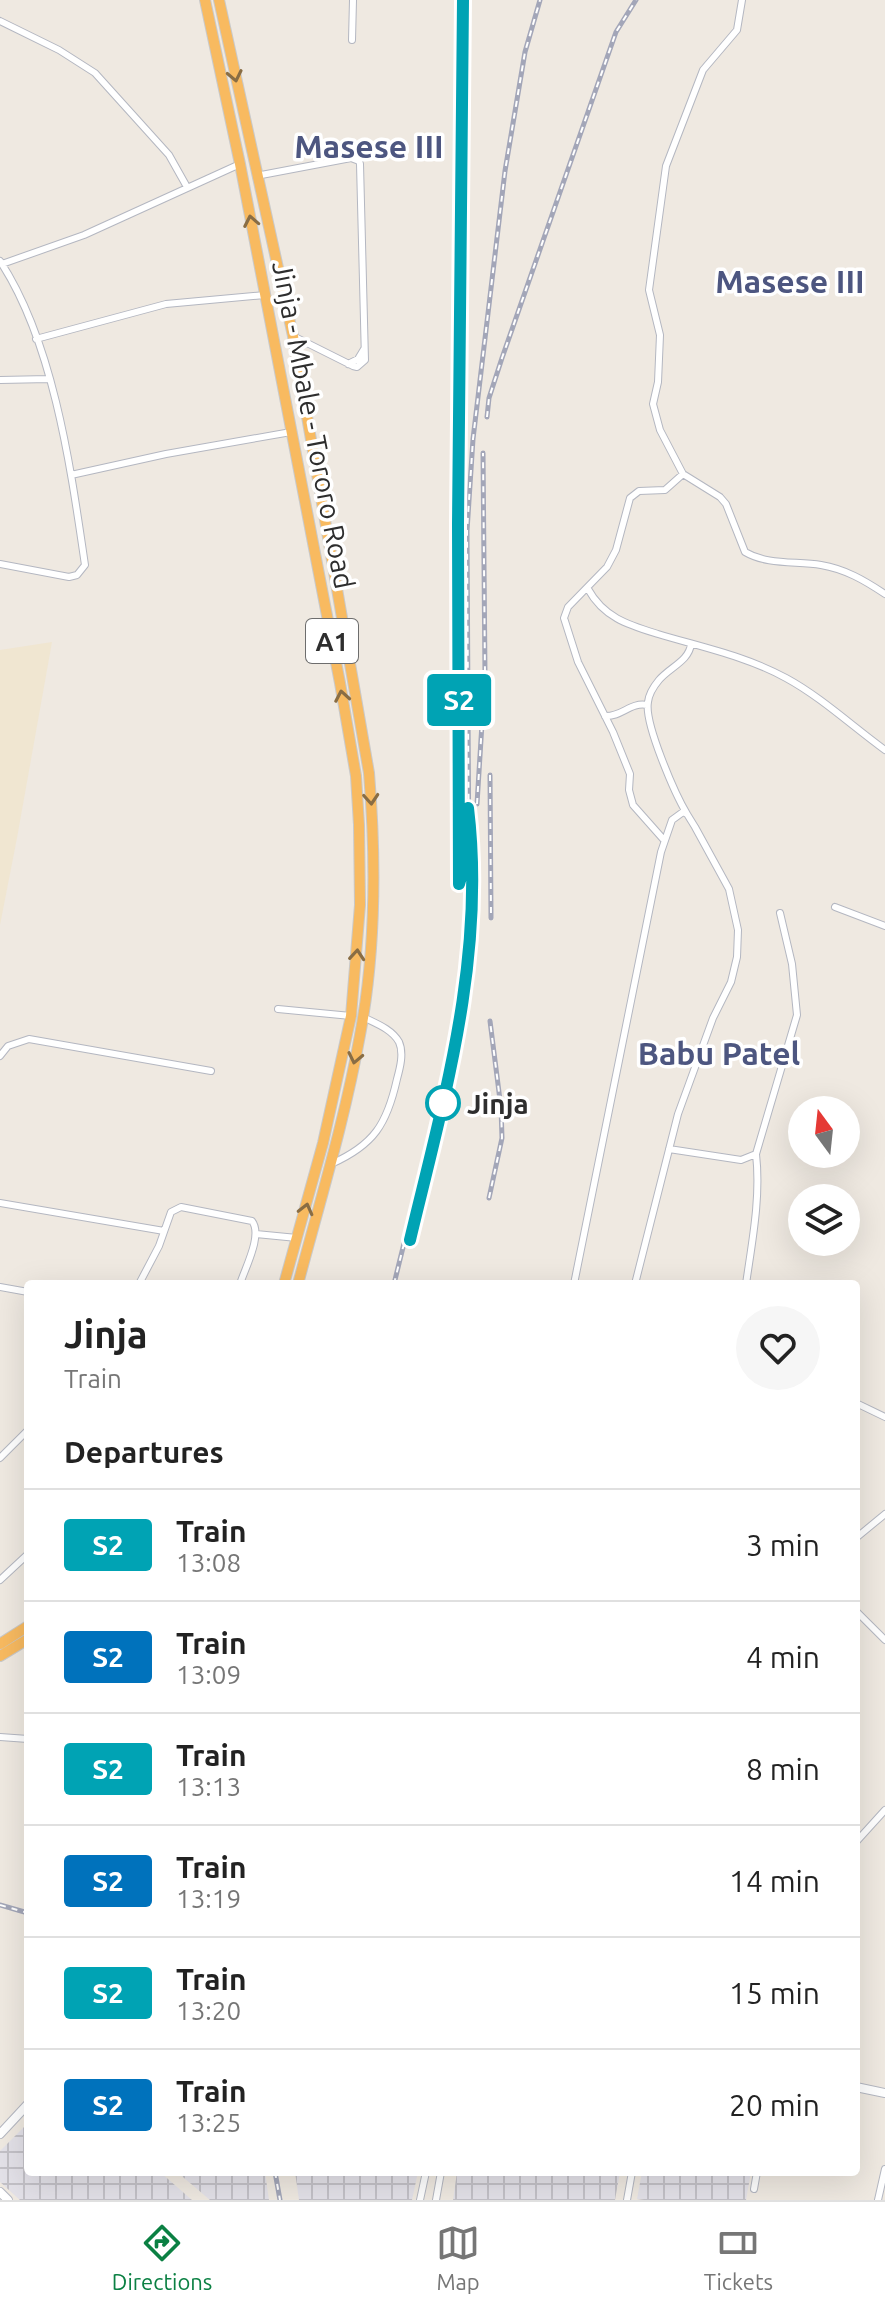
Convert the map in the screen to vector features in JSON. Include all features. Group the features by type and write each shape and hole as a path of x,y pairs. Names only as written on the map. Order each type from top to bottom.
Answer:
{"highway":[{"name":"Jinja - Mbale - Tororo Road","path":"205,0 240,164 356,776 361,873 357,1016 285,1280"},
{"name":"Jinja - Mbale - Tororo Road","path":"219,0 293,336 369,773 373,872 370,946 331,1164 299,1280"},
{"path":"0,1644 24,1629"},
{"path":"0,1656 24,1641"}],"street":[{"path":"352,40 353,0"},
{"path":"742,0 737,30 703,70 666,166 649,275 650,300 660,335 658,382 653,404 655,417 683,474 726,504 745,552 765,560 845,570 885,594"},
{"path":"0,21 59,50 95,73 169,155 187,187"},
{"path":"256,176 351,158 359,161 365,360 357,367 348,364 293,336"},
{"path":"0,564 69,577 82,571 85,565 71,475 49,379 15,287 1,262 84,235 240,164"},
{"path":"36,339 166,304 265,295"},
{"path":"0,380 49,379"},
{"path":"71,475 291,432"},
{"path":"664,840 633,805 629,790 630,774 578,662 564,622 568,607 607,567 616,550 630,498 639,491 665,490 683,474"},
{"path":"588,589 600,608 613,617 752,662 783,676 885,750"},
{"path":"636,1280 688,1081 731,982 737,957 738,930 729,889 678,800 647,705 652,689 668,671 686,658 691,644"},
{"path":"605,716 617,716 635,704 647,705"},
{"path":"575,1280 664,840 678,800"},
{"path":"672,820 680,813 687,814"},
{"path":"835,907 885,926"},
{"path":"747,1280 754,1226 758,1171 756,1154 797,1015 792,964 780,913"},
{"path":"278,1009 357,1016 389,1031 398,1042 400,1068 390,1113 367,1142 352,1154 331,1164"},
{"path":"0,1056 8,1046 29,1039 211,1071"},
{"path":"669,1149 741,1160 756,1154"},
{"path":"0,1203 164,1231"},
{"path":"141,1280 159,1246 171,1212 181,1207 252,1221 256,1225 241,1280"},
{"path":"256,1234 298,1238"},
{"path":"0,1287 24,1291"},
{"path":"860,1405 885,1417"},
{"path":"0,1458 24,1434"},
{"path":"860,1535 885,1514"},
{"path":"0,1580 24,1558"},
{"path":"860,1615 885,1640"},
{"path":"0,1737 24,1739"},
{"path":"860,1838 885,1810"},
{"path":"860,2088 885,2093"},
{"path":"0,2134 24,2108"},
{"path":"878,2200 885,2169"},
{"path":"420,2200 425,2176"},
{"path":"436,2200 440,2176"},
{"path":"627,2200 631,2176"},
{"path":"754,2189 756,2176"},
{"path":"0,2192 8,2200"}],"shaded area":[{"path":"52,642 17,838 0,925 0,650"},
{"path":"24,2127 24,2176 165,2176 192,2200 20,2200 0,2182 0,2151"},
{"path":"182,2176 266,2176 269,2200 210,2200"},
{"path":"296,2176 417,2176 412,2200 299,2200"},
{"path":"456,2176 619,2176 615,2200 453,2200"},
{"path":"641,2176 750,2176 746,2200 637,2199"}],"railway":[{"path":"459,492 463,0"},
{"path":"395,1280 431,1135 461,984 469,883 467,531 473,439 505,171 525,52 540,0"},
{"path":"487,417 489,398 502,358 616,32 636,0"},
{"path":"477,804 485,675 483,453"},
{"path":"490,775 491,918"},
{"path":"489,1198 502,1138 490,1021"},
{"path":"0,1905 24,1912"},
{"path":"276,2176 280,2200"}],"train":[{"name":"S2","path":"410,1240 457,1040 473,911 473,852 468,808 468,853 459,884 458,524 463,0"}],"place":[{"name":"Jinja","path":"443,1103"}],"district":[{"name":"Masese III","path":"369,146"},
{"name":"Masese III","path":"790,281"},
{"name":"Babu Patel","path":"719,1053"}]}
